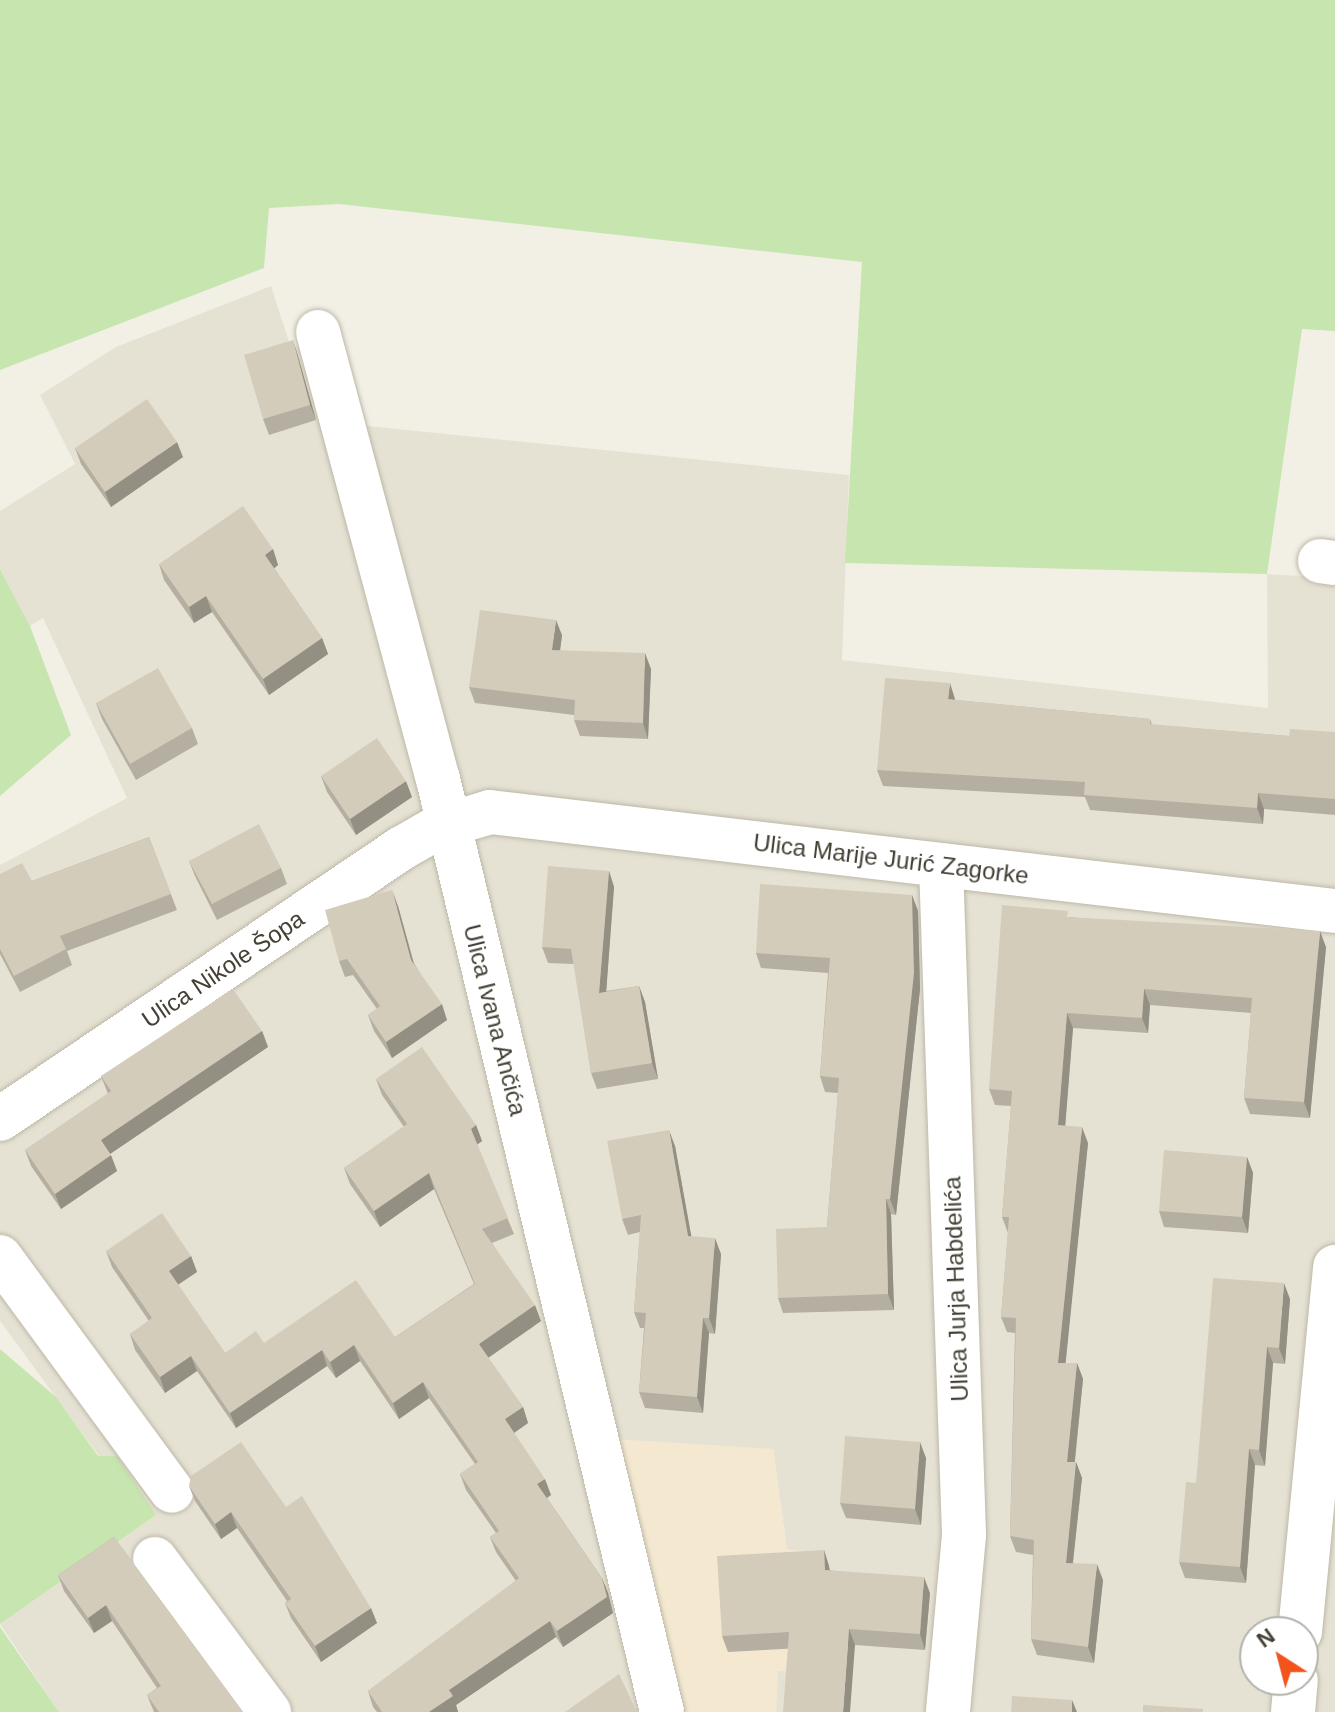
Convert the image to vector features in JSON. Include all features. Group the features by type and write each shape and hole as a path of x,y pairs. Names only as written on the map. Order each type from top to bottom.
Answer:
{"street":[{"name":"Ulica Ivana Ančića","path":"318,332 448,823 662,1712"},
{"name":"Ulica Marije Jurić Zagorke","path":"448,823 490,812 1335,911"},
{"name":"Ulica Nikole Šopa","path":"0,1119 402,848 448,823"},
{"name":"Ulica Jurja Habdelića","path":"941,865 964,1535 948,1712"},
{"path":"0,1257 172,1491"},
{"path":"1302,1616 1335,1267"},
{"path":"155,1559 269,1712"}],"shaded area":[{"path":"271,286 291,348 305,345 328,422 849,475 842,660 1268,708 1267,574 1335,578 1335,1712 776,1712 777,1671 838,1670 787,1550 773,1449 647,1712 59,1712 0,1624 156,1515 99,1456 0,1321 0,865 127,798 43,618 30,626 0,569 0,511 75,464 40,395 116,347"},
{"path":"613,1439 773,1449 787,1549 818,1554 839,1670 778,1671 776,1712 682,1712"}],"green space":[{"path":"0,0 1335,0 1335,331 1302,329 1267,574 845,563 862,262 339,204 269,208 264,268 0,370"},
{"path":"0,569 30,626 71,735 0,796"},
{"path":"0,1349 56,1397 98,1456 117,1456 156,1515 0,1624"},
{"path":"0,1627 59,1712 0,1712"}],"building":[{"path":"293,340 310,405 263,419 244,355"},
{"path":"147,399 177,442 105,492 75,448"},
{"path":"243,506 273,549 265,555 322,638 263,679 206,596 189,607 159,564"},
{"path":"480,610 556,620 552,650 645,653 643,723 574,720 575,700 469,687"},
{"path":"158,668 192,728 130,764 96,703"},
{"path":"885,678 950,683 948,699 1150,719 1150,724 1289,736 1290,729 1335,732 1335,799 1258,793 1257,808 1084,795 1085,782 877,770"},
{"path":"377,738 406,781 350,819 321,776"},
{"path":"259,824 281,868 212,904 189,861"},
{"path":"149,837 171,894 60,936 66,949 14,976 0,949 0,874 22,863 32,881"},
{"path":"548,866 609,871 599,993 639,986 652,1063 591,1073 571,949 542,947"},
{"path":"760,884 912,895 914,973 890,1199 886,1199 888,1294 778,1298 776,1229 827,1227 839,1078 820,1076 830,958 756,953"},
{"path":"392,890 411,960 442,1004 386,1042 368,1015 380,1006 347,959 339,961 325,910"},
{"path":"1002,905 1068,911 1067,917 1320,931 1304,1102 1244,1098 1252,998 1144,989 1142,1018 1067,1013 1058,1125 1082,1127 1058,1363 1077,1363 1067,1462 1076,1462 1066,1563 1097,1564 1088,1647 1031,1639 1034,1540 1010,1536 1016,1318 1001,1317 1009,1217 1002,1217 1012,1091 989,1089"},
{"path":"233,989 262,1031 101,1140 111,1155 55,1194 25,1150 111,1091 101,1076"},
{"path":"422,1047 476,1125 471,1129 508,1218 482,1229 535,1305 479,1344 523,1407 505,1419 545,1479 537,1484 602,1578 607,1597 557,1631 550,1621 449,1690 453,1696 429,1712 382,1712 368,1691 519,1578 490,1537 499,1531 460,1474 478,1462 423,1382 393,1403 354,1345 330,1362 322,1350 230,1413 191,1356 160,1377 130,1334 152,1318 106,1251 162,1213 191,1256 169,1271 225,1353 256,1331 264,1343 356,1280 395,1337 475,1284 429,1173 374,1211 344,1168 407,1124 376,1079"},
{"path":"669,1130 688,1236 715,1238 709,1318 703,1318 697,1397 639,1392 646,1313 634,1312 641,1215 622,1219 607,1141"},
{"path":"1164,1150 1247,1157 1242,1217 1159,1211"},
{"path":"1213,1278 1284,1283 1279,1348 1267,1347 1259,1450 1249,1449 1240,1567 1179,1562 1186,1482 1196,1483"},
{"path":"845,1436 920,1442 915,1509 840,1503"},
{"path":"241,1442 286,1507 302,1496 371,1608 315,1646 285,1603 291,1599 231,1512 215,1524 189,1486 191,1476"},
{"path":"114,1537 243,1712 159,1712 147,1695 161,1686 106,1605 88,1618 58,1575"},
{"path":"824,1550 825,1570 924,1577 920,1634 849,1629 843,1712 783,1712 789,1632 722,1636 717,1556"},
{"path":"619,1674 637,1712 565,1712"},
{"path":"1012,1696 1072,1700 1072,1712 1011,1712"},
{"path":"1143,1705 1203,1709 1203,1712 1143,1712"}]}
